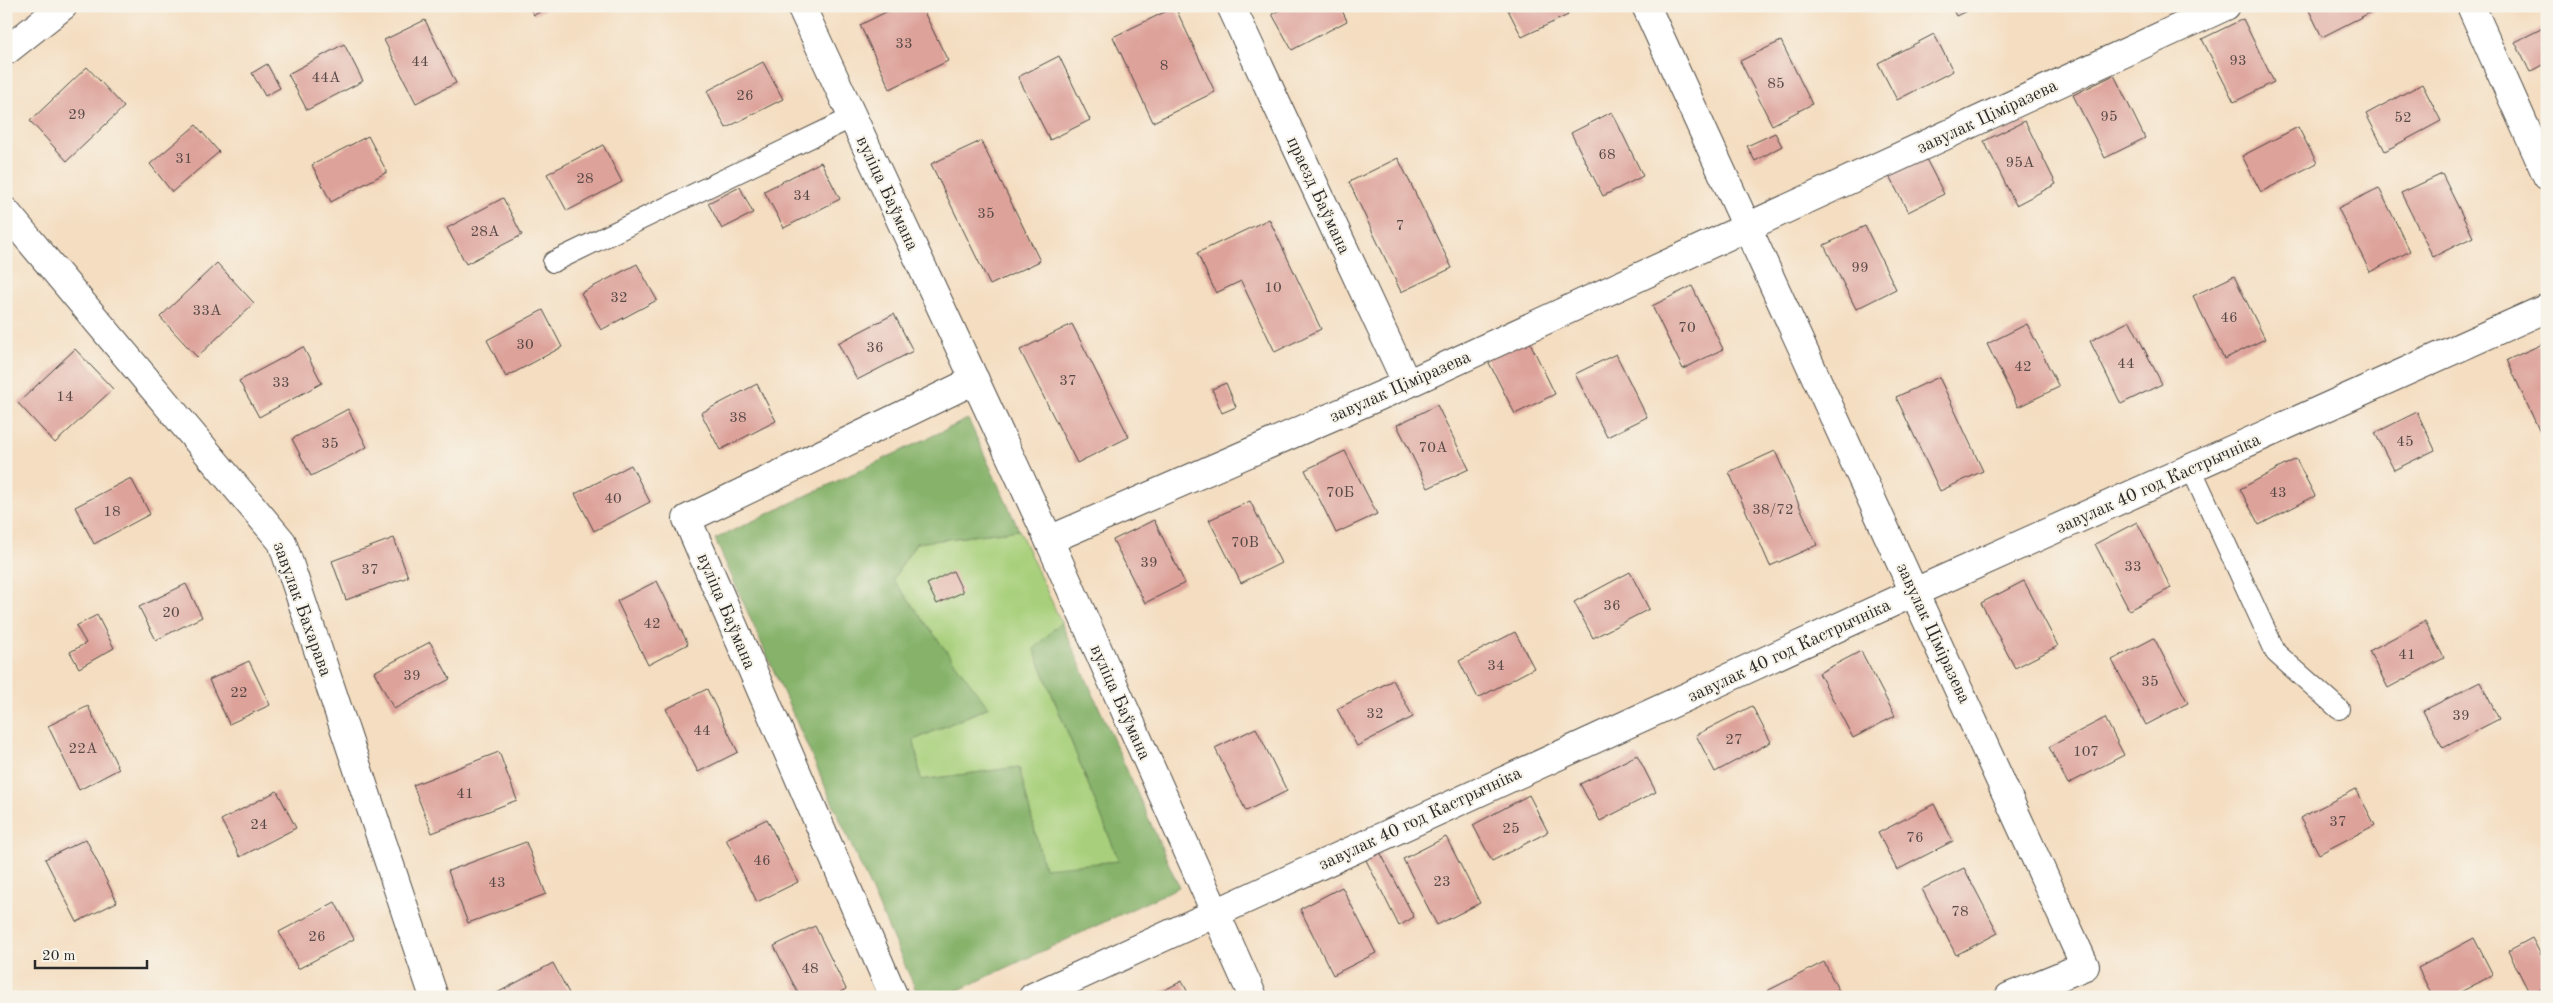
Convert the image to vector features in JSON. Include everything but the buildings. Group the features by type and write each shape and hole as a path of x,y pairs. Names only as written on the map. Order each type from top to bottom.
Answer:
{"street":[{"path":"6,51 63,6"},
{"name":"вуліца Баўмана","path":"801,6 1049,540 1253,997"},
{"name":"праезд Баўмана","path":"1232,6 1407,384"},
{"name":"завулак Ціміразева","path":"1646,6 2086,966 2009,997"},
{"name":"завулак Ціміразева","path":"1049,540 1407,384 2226,6"},
{"path":"2471,6 2547,176"},
{"name":"завулак Бахарава","path":"6,212 282,542 434,997"},
{"name":"завулак 40 год Кастрычніка","path":"1033,997 1915,592 2547,308"},
{"name":"вуліца Баўмана","path":"894,997 687,519 975,380"}],"lane":[{"path":"553,262 853,118"},
{"path":"2190,468 2276,653 2339,710"}],"green space":[{"path":"968,419 1019,530 916,543 893,579 988,707 914,740 921,780 1019,767 1044,868 1119,861 1034,649 1061,622 1179,887 944,997 919,997 715,539"},
{"path":"1019,530 1061,622 1034,649 1119,861 1044,869 1019,767 921,780 914,740 987,708 892,579 916,543"}]}
